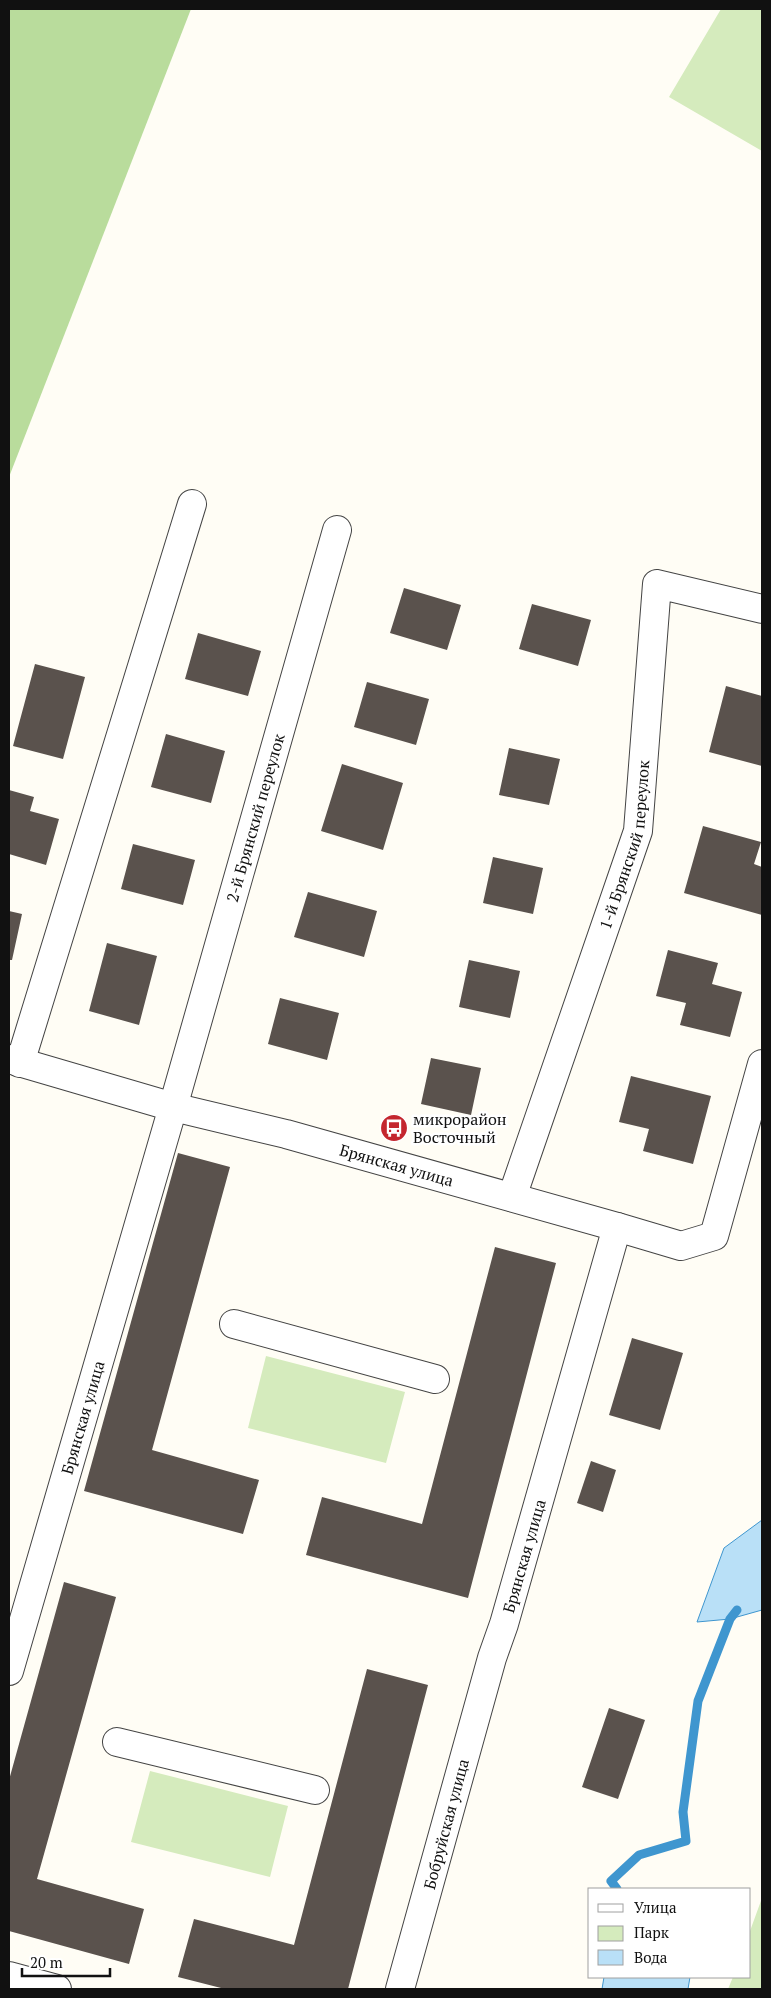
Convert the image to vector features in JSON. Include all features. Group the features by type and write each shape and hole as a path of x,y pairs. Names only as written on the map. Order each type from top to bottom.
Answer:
{"street":[{"path":"173,1107 14,1061 192,504"},
{"name":"2-й Брянский переулок","path":"173,1107 337,530"},
{"name":"1-й Брянский переулок","path":"512,1197 638,831 657,584 762,609"},
{"path":"617,1227 681,1246 714,1236 762,1064"},
{"name":"Брянская улица","path":"9,1671 173,1107 286,1134 617,1227 504,1624 492,1658"},
{"path":"234,1324 434,1379"},
{"name":"Бобруйская улица","path":"400,1989 492,1658"},
{"path":"117,1742 315,1790"},
{"path":"9,1976 57,1989"}],"green space":[{"path":"9,9 191,9 9,477"},
{"path":"721,9 762,9 762,151 669,97"},
{"path":"266,1356 405,1392 386,1463 248,1428"},
{"path":"150,1771 288,1806 270,1877 131,1842"},
{"path":"762,1898 762,1989 728,1989 733,1978 751,1978 751,1928"}],"water":[{"path":"762,1520 762,1610 730,1619 697,1622 724,1548"},
{"path":"604,1978 690,1978 688,1989 602,1989"}],"building":[{"path":"404,588 461,605 447,650 390,633"},
{"path":"532,604 591,620 578,666 519,649"},
{"path":"198,633 261,651 248,696 185,679"},
{"path":"35,664 85,677 63,759 13,746"},
{"path":"367,682 429,699 416,745 354,727"},
{"path":"726,686 762,696 762,766 709,752"},
{"path":"166,734 225,751 211,803 151,787"},
{"path":"509,748 560,759 549,805 499,795"},
{"path":"342,764 403,783 383,850 321,831"},
{"path":"9,790 34,797 30,811 59,819 46,865 9,854"},
{"path":"703,826 761,842 754,864 762,867 762,915 684,893"},
{"path":"133,844 195,860 183,905 121,889"},
{"path":"493,857 543,868 533,914 483,903"},
{"path":"308,892 377,911 364,957 294,937"},
{"path":"9,911 22,914 12,960 9,960"},
{"path":"107,943 157,956 139,1025 89,1011"},
{"path":"668,950 718,963 712,984 742,992 730,1037 680,1025 686,1003 656,996"},
{"path":"469,960 520,971 510,1018 459,1007"},
{"path":"280,998 339,1013 327,1060 268,1044"},
{"path":"431,1058 481,1068 471,1115 421,1104"},
{"path":"631,1076 711,1096 693,1164 643,1151 649,1129 619,1122"},
{"path":"178,1153 230,1167 152,1450 259,1480 243,1534 84,1491"},
{"path":"495,1247 556,1263 468,1598 306,1555 322,1497 422,1524"},
{"path":"632,1338 683,1353 660,1430 609,1415"},
{"path":"591,1461 616,1470 603,1512 577,1503"},
{"path":"64,1582 116,1597 37,1879 144,1909 129,1964 9,1931 9,1780"},
{"path":"367,1669 428,1685 348,1989 225,1989 178,1977 194,1919 294,1945"},
{"path":"609,1708 645,1720 618,1799 582,1787"}],"waterway":[{"path":"616,1888 611,1881 639,1855 686,1841 683,1812 698,1701 730,1619 737,1610"}],"place":[{"name":"микрорайон Восточный","path":"394,1128"}]}
